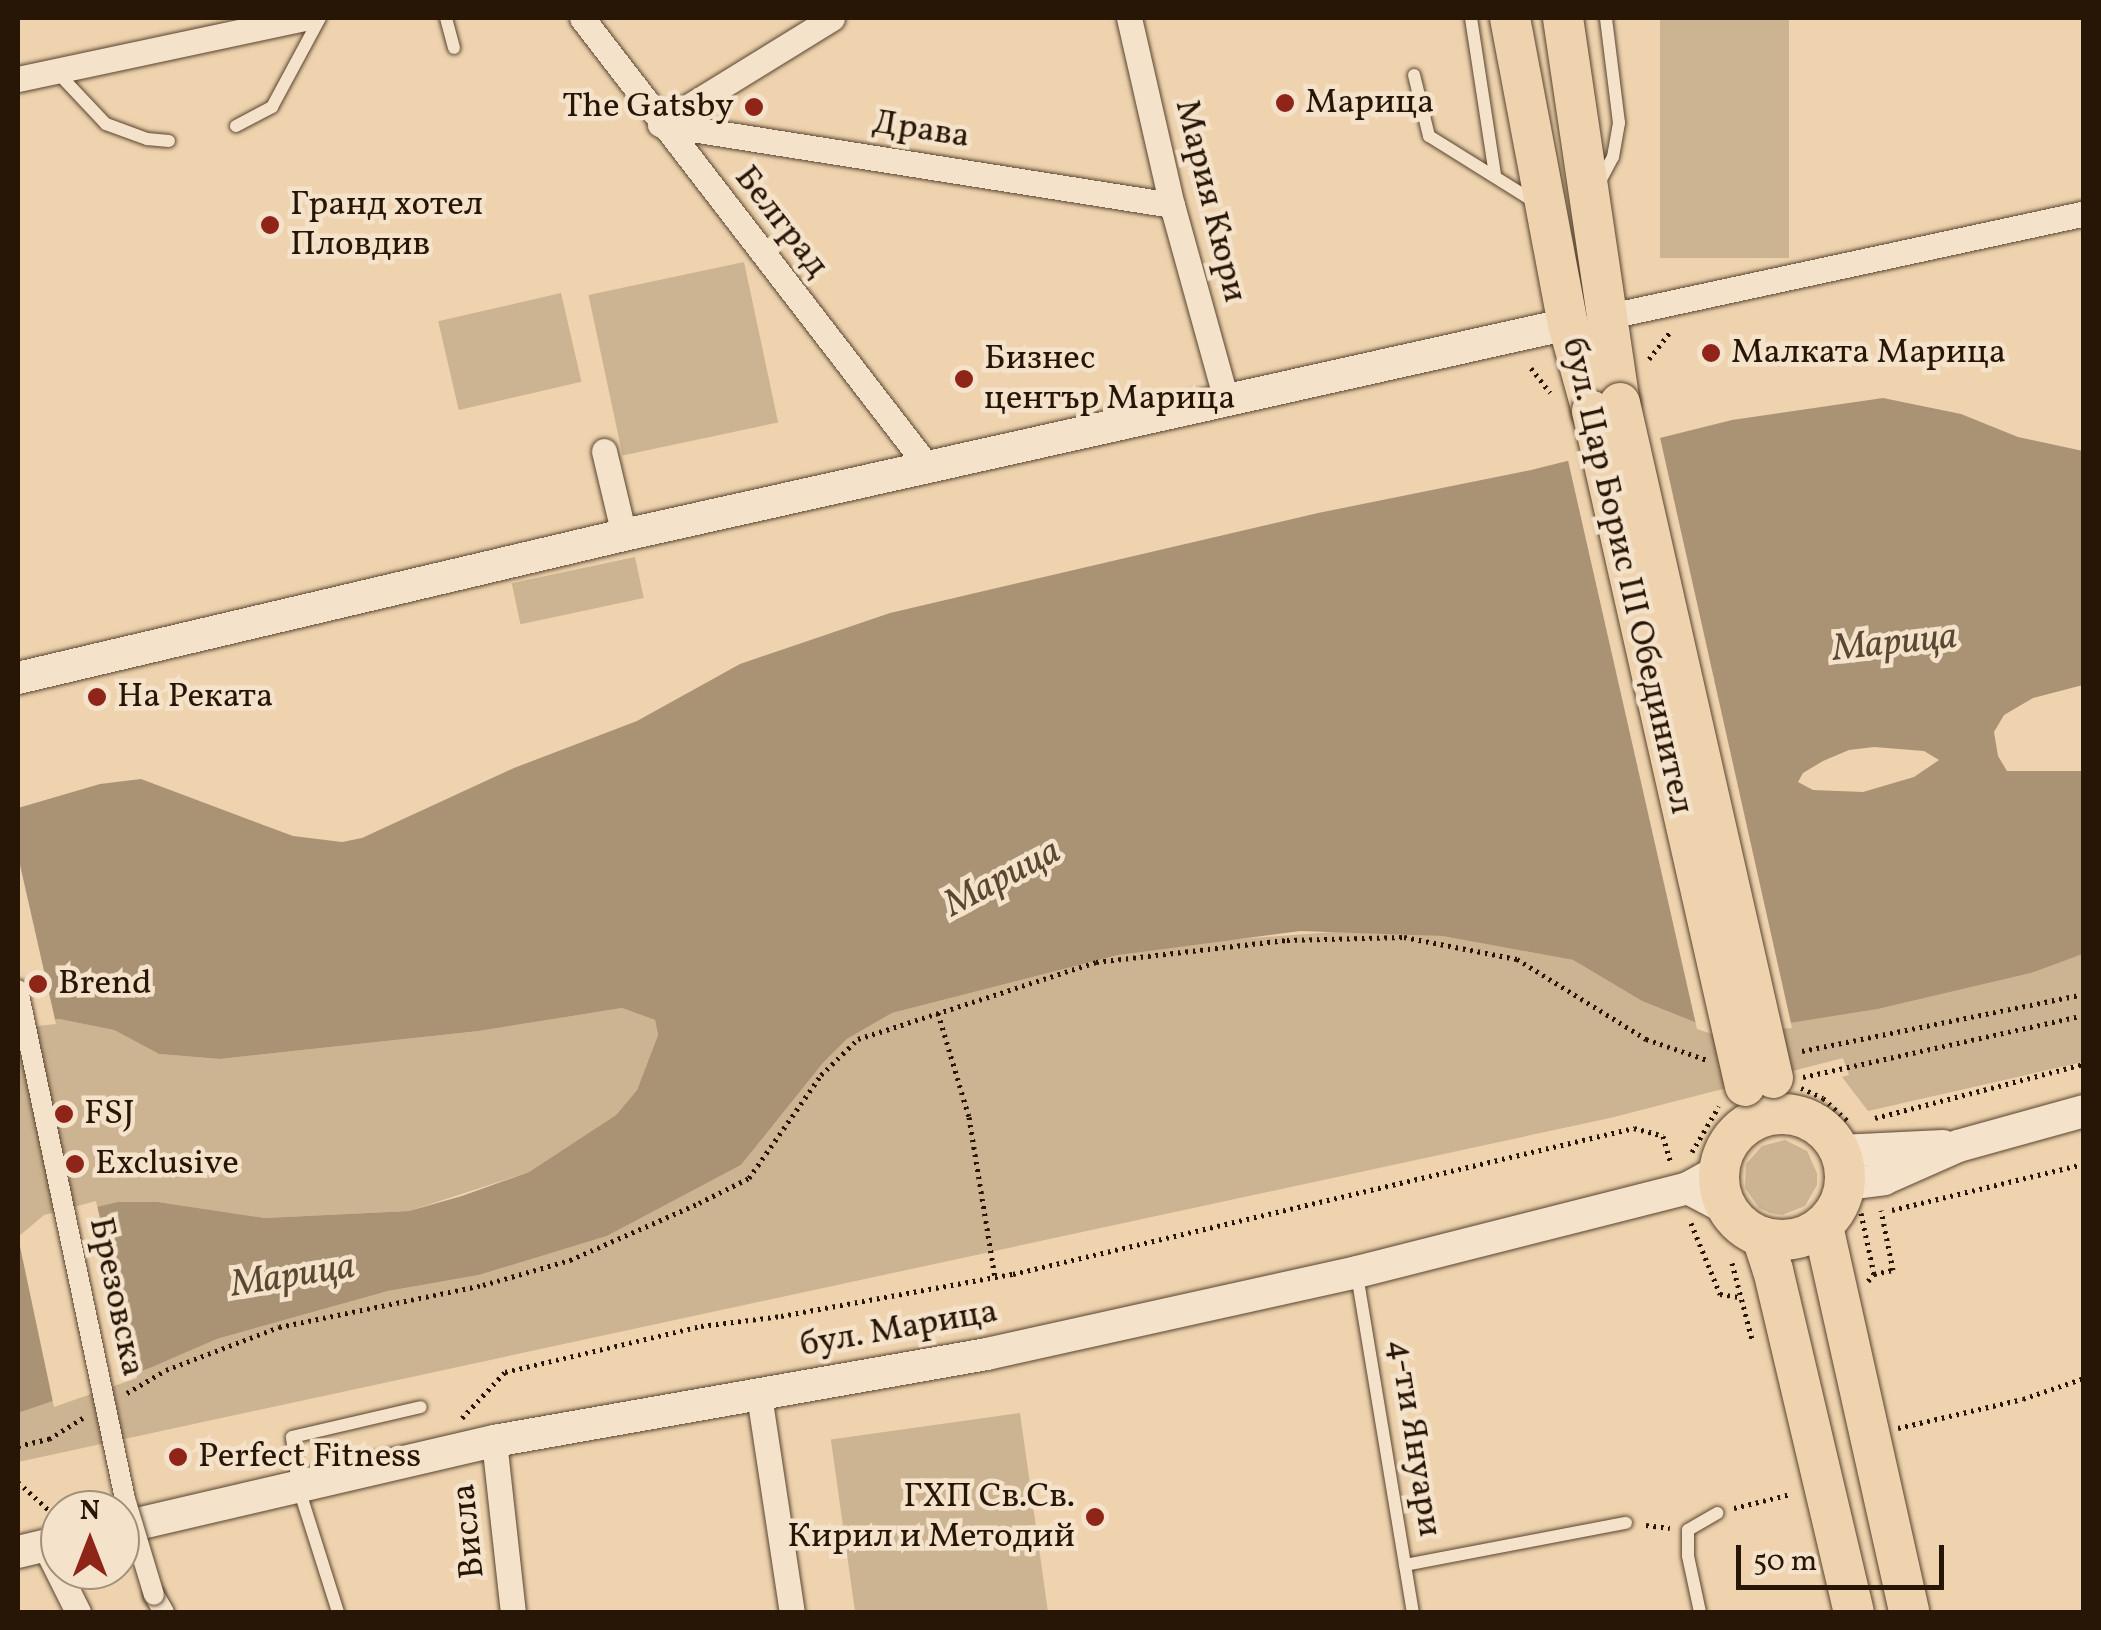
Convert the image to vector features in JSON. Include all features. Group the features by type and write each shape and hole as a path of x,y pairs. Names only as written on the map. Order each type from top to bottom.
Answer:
{"main road":[{"name":"бул. Цар Борис III Обединител","path":"1510,18 1544,209 1586,320 1768,1080 1736,1134 1697,1186"},
{"name":"бул. Цар Борис III Обединител","path":"1563,18 1590,200 1586,320"},
{"path":"1736,1134 1766,1116 1768,1080"},
{"path":"1746,1248 1794,1240 1823,1226 1834,1214 1853,1170 1816,1124 1768,1080"},
{"path":"1697,1186 1748,1231 1746,1248"},
{"path":"1823,1226 1909,1612"},
{"path":"1746,1248 1773,1270 1854,1612"}],"street":[{"path":"18,80 305,18"},
{"name":"Белград","path":"582,18 928,467"},
{"path":"660,124 832,18"},
{"name":"Мария Кюри","path":"1129,18 1172,205 1226,400"},
{"name":"Драва","path":"660,124 1172,205"},
{"path":"18,678 624,534 2084,213"},
{"path":"604,450 624,534"},
{"name":"Брезовска","path":"18,990 126,1500 159,1604"},
{"path":"1853,1170 1876,1146 1958,1146 2084,1111"},
{"name":"бул. Марица","path":"140,1523 494,1441 987,1354 1357,1272 1697,1186"},
{"path":"759,1395 792,1612"},
{"name":"Висла","path":"494,1441 513,1612"}],"lane":[{"path":"236,126 272,107 320,18"},
{"path":"446,18 454,48"},
{"path":"1471,18 1496,174"},
{"path":"1590,200 1613,157 1619,124 1606,18"},
{"path":"56,71 106,124 147,139 169,141"},
{"path":"1414,76 1429,136 1496,174 1544,209"},
{"name":"4-ти Януари","path":"1357,1272 1413,1612"},
{"path":"338,1612 298,1486 292,1437 421,1407"},
{"path":"1700,1612 1688,1556 1688,1530 1716,1513"},
{"path":"1405,1564 1626,1523"}],"path":[{"path":"116,1400 166,1370 279,1327 483,1285 553,1265 699,1203 749,1178 821,1076 858,1040 1096,962 1287,940 1404,938 1517,959 1646,1039 1768,1080 1853,1170 1874,1274"},
{"path":"1746,1248 1740,1297 1720,1294 1688,1160 1768,1080 2084,994"},
{"path":"938,1013 969,1117 996,1277"},
{"path":"1768,1080 2084,1015"},
{"path":"446,1425 463,1417 505,1372 701,1326 996,1277 1634,1128 1662,1136 1697,1186"},
{"path":"2051,1154 2055,1171"},
{"path":"1882,1213 2084,1164"},
{"path":"1890,1429 2023,1399 2084,1378"},
{"path":"18,1446 49,1438 99,1409"},
{"path":"18,1482 40,1528"},
{"path":"1716,1513 1795,1492"},
{"path":"1626,1523 1688,1530"}],"shaded area":[{"path":"1660,18 1789,18 1789,258 1660,258"},
{"path":"744,262 778,422 623,455 588,295"},
{"path":"561,293 581,382 459,410 438,321"},
{"path":"635,557 644,598 520,624 512,583"},
{"path":"1360,930 1442,936 1573,960 1642,1001 1712,1029 1778,1025 1878,1009 2031,973 2083,954 2083,1062 1868,1111 1842,1077 1849,1075 1843,1058 1610,1118 18,1462 18,1413 150,1368 217,1339 388,1291 479,1275 607,1236 741,1165 823,1063 847,1039 892,1013 1118,955 1198,942"},
{"path":"622,1008 655,1020 658,1035 637,1090 616,1115 529,1172 409,1211 265,1218 158,1202 46,1219 18,1244 18,1023 59,1019 114,1030 159,1054 220,1059 479,1031"},
{"path":"1785,1140 1807,1151 1817,1173 1817,1185 1805,1206 1782,1215 1759,1208 1745,1188 1746,1164 1762,1146"},
{"path":"1020,1413 1048,1612 855,1612 831,1440"}],"water":[{"path":"1883,398 1961,414 2018,437 2083,451 2083,685 2033,698 2004,715 1994,732 1998,756 2007,771 2083,771 2083,954 2031,973 1878,1009 1778,1025 1712,1029 1642,1001 1573,960 1442,936 1300,931 1118,955 892,1013 847,1039 823,1063 741,1165 607,1236 479,1275 388,1291 217,1339 150,1368 18,1413 18,1244 46,1219 118,1202 158,1202 265,1218 409,1211 462,1196 529,1172 616,1115 637,1090 658,1035 655,1020 622,1008 479,1031 220,1059 159,1054 114,1030 59,1019 18,1023 18,808 100,784 141,779 293,836 342,842 362,838 514,768 637,721 740,664 890,613 1318,513 1531,470 1732,420","holes":["1874,747 1924,751 1939,760 1914,777 1863,792 1813,790 1798,782 1803,773 1849,750"]}],"pier":[{"path":"1659,433 1792,1028 1712,1034 1697,1029 1567,456"},
{"path":"18,856 56,1024 18,1028"},
{"path":"96,1201 137,1378 54,1407 18,1237 44,1215"}],"place":[{"name":"Марица","path":"1285,103"},
{"name":"The Gatsby","path":"754,107"},
{"name":"Гранд хотел Пловдив","path":"270,225"},
{"name":"Малката Марица","path":"1711,353"},
{"name":"Бизнес център Марица","path":"964,379"},
{"name":"На Реката","path":"97,697"},
{"name":"Brend","path":"38,984"},
{"name":"FSJ","path":"64,1114"},
{"name":"Exclusive","path":"75,1164"},
{"name":"Perfect Fitness","path":"178,1457"},
{"name":"ГХП Св.Св. Кирил и Методий","path":"1095,1517"}]}
